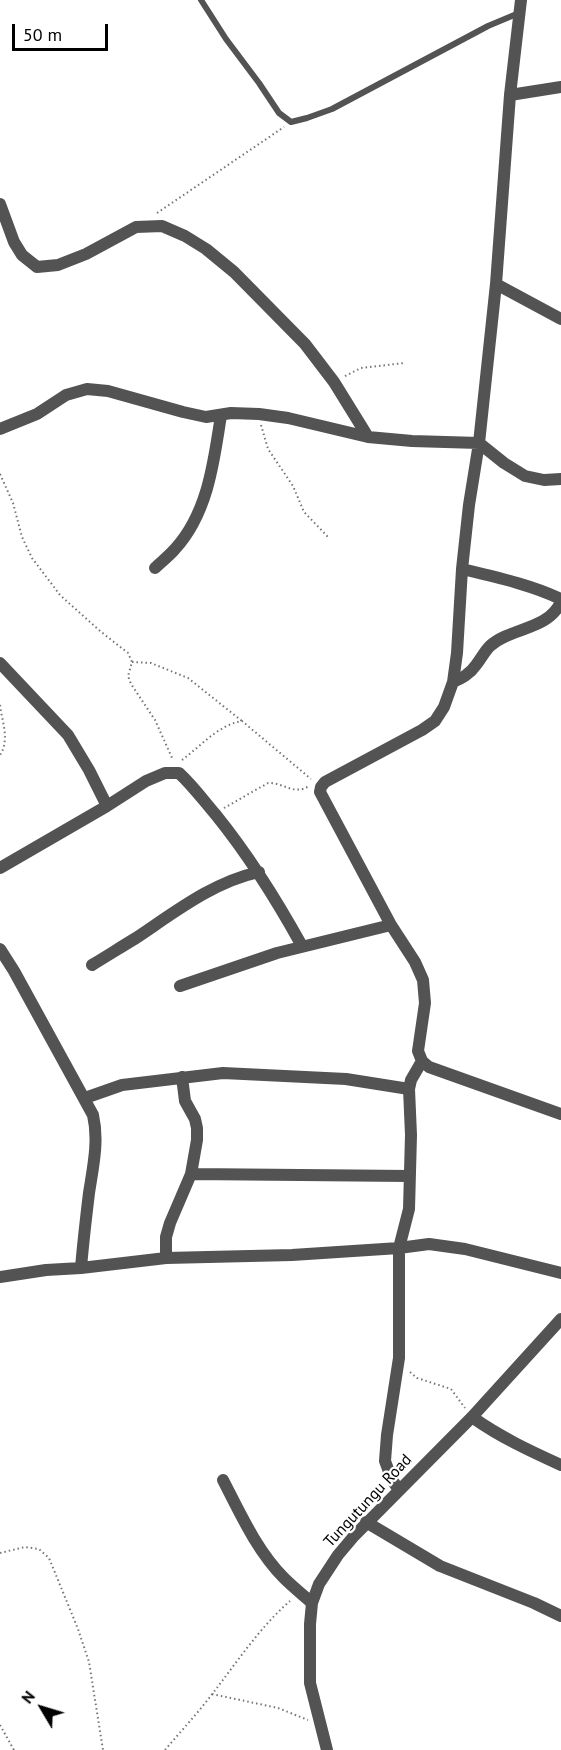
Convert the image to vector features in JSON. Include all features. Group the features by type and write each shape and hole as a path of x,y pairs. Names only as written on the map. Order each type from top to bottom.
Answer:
{"street":[{"path":"520,6 510,95 496,284 479,443 462,569 459,632 453,682 444,707 435,720 422,730 325,782 320,792 423,980 424,1003 418,1051 422,1061 429,1067 561,1114"},
{"path":"510,95 561,87"},
{"path":"0,204 14,243 22,255 37,267 58,265 86,254 136,227 162,226 206,249 234,272 305,344 334,382 368,437"},
{"path":"496,284 561,319"},
{"path":"0,429 38,414 66,395 87,389 108,391 206,417 244,412 368,437 479,443 525,476 544,480 561,479"},
{"path":"155,568 176,549 191,527 204,499 214,462 221,415"},
{"path":"453,682 471,671 490,646 549,617 556,611 561,600 546,592 462,569"},
{"path":"0,663 68,735 90,770 107,806"},
{"path":"0,867 146,781 165,773 179,773 234,837 259,872 302,946"},
{"path":"92,965 202,894 225,882 259,872"},
{"path":"180,986 302,946 391,925"},
{"path":"0,949 85,1098 97,1130 81,1268"},
{"path":"399,1490 392,1480 385,1461 399,1358 399,1248 409,1209 411,1135 409,1089 411,1080 422,1061"},
{"path":"85,1098 122,1085 223,1073 346,1079 409,1089"},
{"path":"166,1258 166,1237 191,1174 195,1160 198,1128 185,1101 182,1077"},
{"path":"191,1174 409,1176"},
{"path":"0,1277 166,1258 292,1255 429,1244 465,1250 561,1273"},
{"name":"Tungutungu Road","path":"327,1750 310,1683 310,1624 312,1603 319,1584 338,1555 366,1522 472,1417 561,1319"},
{"path":"472,1417 492,1431 561,1465"},
{"path":"222,1480 250,1531 271,1562 283,1578 312,1603"},
{"path":"366,1522 440,1566 561,1616"}],"lane":[{"path":"201,0 279,113 291,122 332,109 488,26 520,6"}],"path":[{"path":"155,214 291,122"},
{"path":"334,382 361,368 404,363"},
{"path":"259,414 262,433 268,449 293,486 304,512 329,538"},
{"path":"0,474 14,503 22,537 32,558 60,596 129,653 132,662 129,676 131,684 154,720 176,765 221,729 231,723 242,721"},
{"path":"132,662 151,663 188,678 315,782 304,790 296,791 268,783 214,813"},
{"path":"0,705 5,731 0,756"},
{"path":"399,1358 417,1378 451,1389 472,1417"},
{"path":"0,1553 25,1547 39,1549 49,1558 89,1662 103,1750"},
{"path":"165,1750 281,1609 300,1593"},
{"path":"212,1694 278,1708 321,1725"},
{"path":"0,1725 14,1750"}]}
